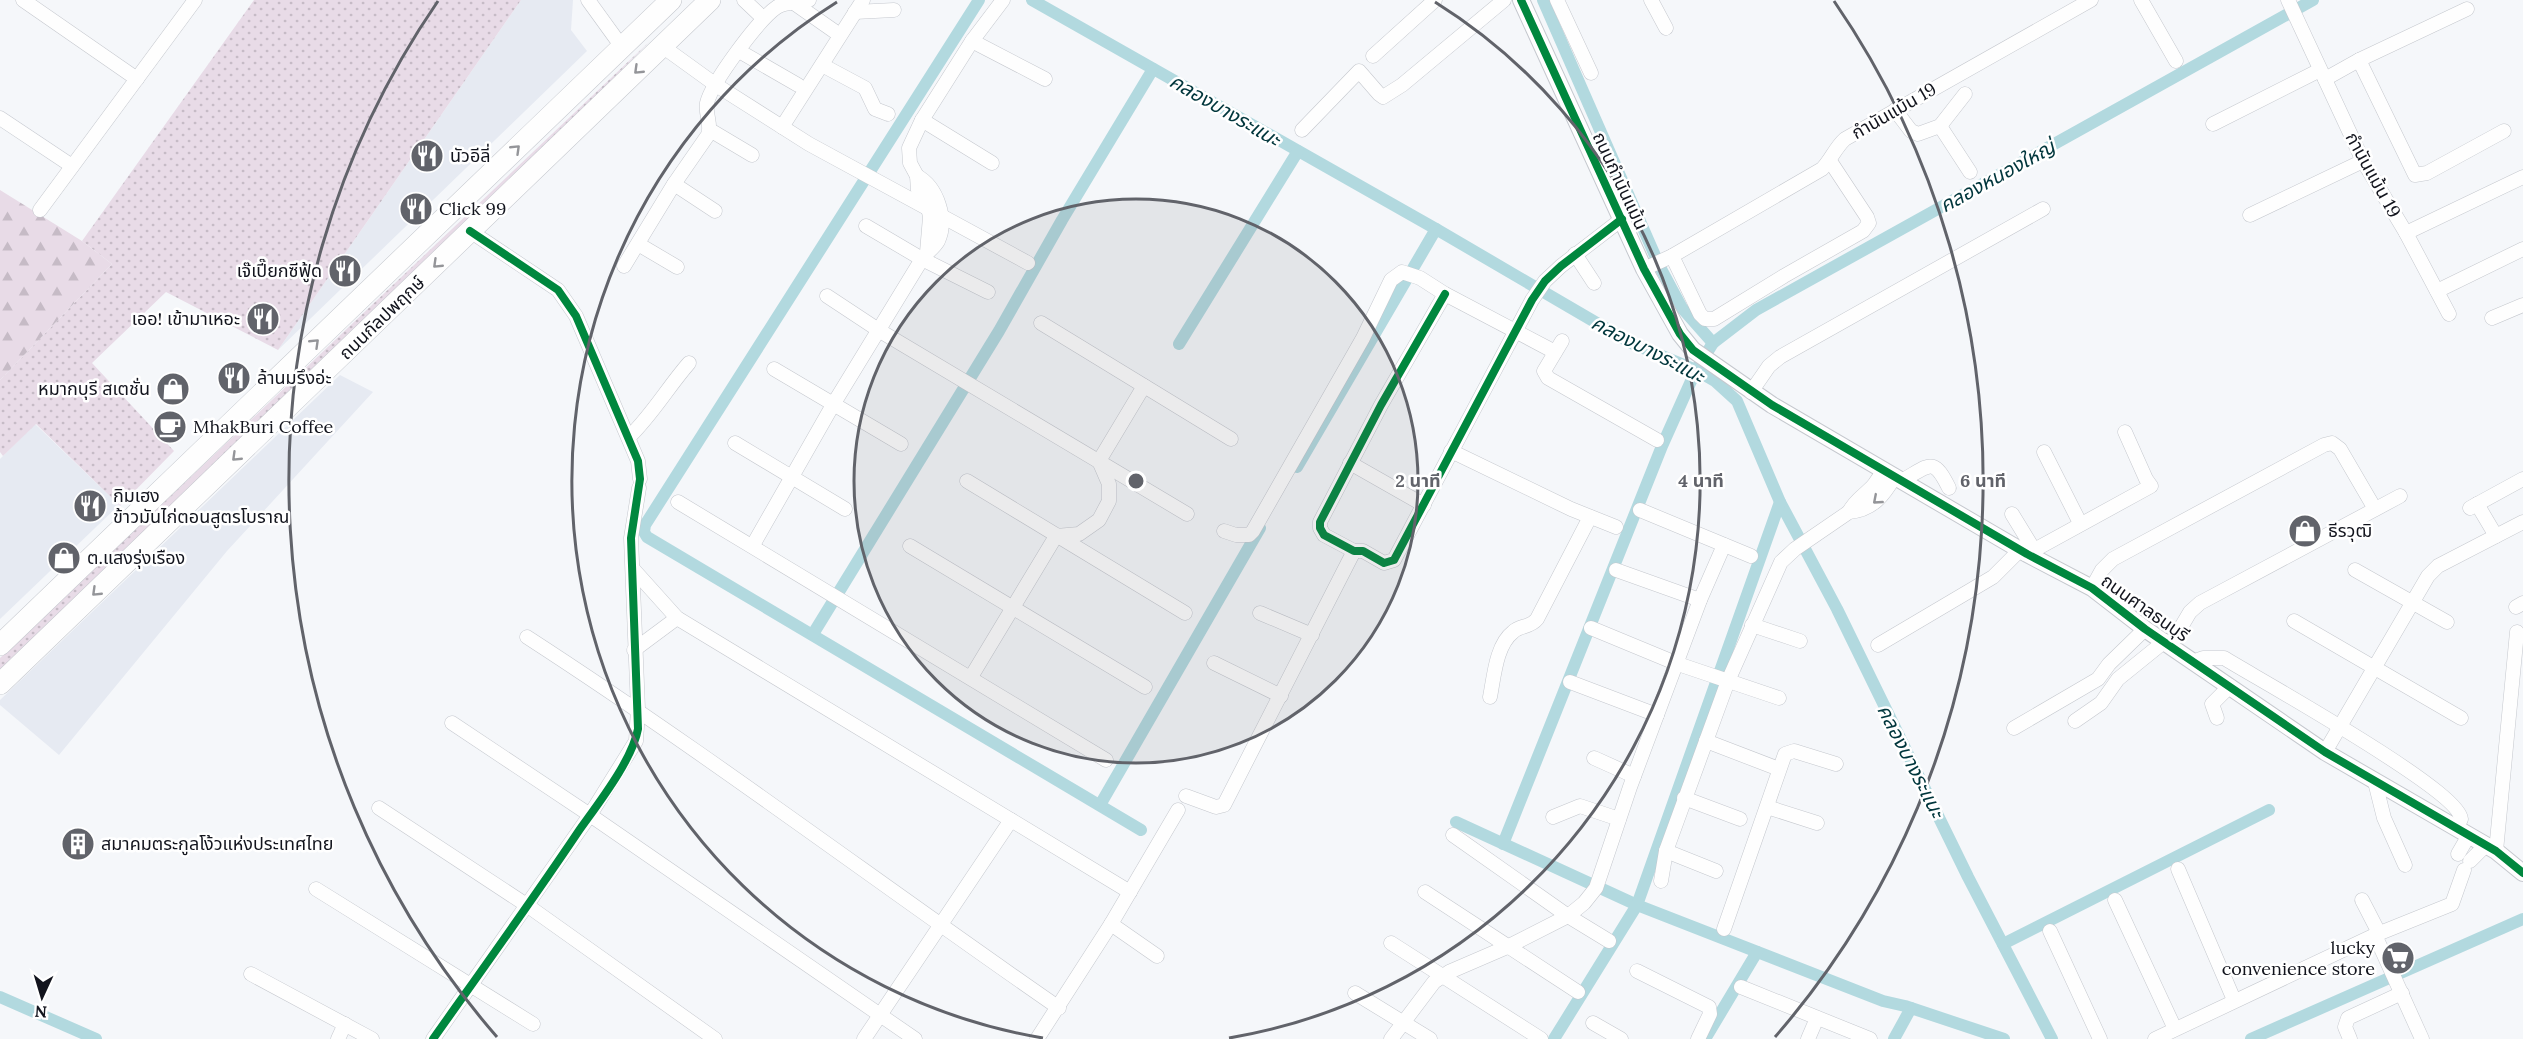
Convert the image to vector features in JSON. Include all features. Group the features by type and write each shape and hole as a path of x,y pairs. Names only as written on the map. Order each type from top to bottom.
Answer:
{"main road":[{"name":"ถนนกัลปพฤกษ์","path":"0,645 671,0"},
{"name":"ถนนกัลปพฤกษ์","path":"0,684 710,0"}],"street":[{"path":"23,0 137,79"},
{"path":"40,210 195,0"},
{"path":"588,0 601,22 622,47"},
{"path":"744,0 763,18"},
{"path":"924,256 931,225 928,207 918,189 917,176 910,163 909,148 922,120 972,41 1003,0"},
{"path":"1373,56 1435,0"},
{"path":"1302,130 1359,71 1383,97 1402,85 1504,0"},
{"name":"ถนนกำนันแม้น","path":"1521,0 1622,219 1659,262 1680,334 1693,350 1710,363"},
{"path":"1557,0 1591,73"},
{"path":"1651,0 1666,28"},
{"name":"กำนันแม้น 19","path":"1659,262 1822,169 1845,139 2091,0"},
{"path":"2141,0 2176,61"},
{"name":"กำนันแม้น 19","path":"2288,0 2363,161 2406,233 2449,314"},
{"path":"624,266 710,130 708,103 716,85 763,18 784,4 802,2 834,31"},
{"path":"782,127 859,6 894,10"},
{"path":"2213,124 2359,60 2466,9"},
{"path":"972,41 1045,79"},
{"path":"662,46 716,85 782,127 855,170 928,207 1028,263"},
{"path":"740,51 798,85"},
{"path":"2359,60 2415,175 2427,173 2504,131"},
{"path":"822,65 865,88 875,109 888,114"},
{"path":"1895,111 1915,133 1940,126 1965,94"},
{"path":"0,118 72,166"},
{"path":"922,120 992,164"},
{"path":"1940,126 1970,172"},
{"path":"710,130 752,155"},
{"path":"1832,157 1856,184"},
{"path":"1659,262 1700,314 1705,319 1714,319 1863,231 1869,223 1867,217 1832,157"},
{"path":"2250,215 2363,161"},
{"path":"753,545 834,404 924,256 938,240 941,215 933,191 925,181 917,176"},
{"path":"2406,233 2523,177"},
{"path":"674,184 715,211"},
{"path":"1751,392 1769,366 1780,357 2043,209"},
{"path":"1445,294 1324,510 1320,528 1324,535 1354,551 1363,550 1384,563 1394,560 1515,330 1545,281 1575,254 1622,219"},
{"path":"866,226 988,292"},
{"path":"433,1039 590,815 636,741 638,709 631,538 640,484 638,461 576,316 567,302 558,290 470,231"},
{"path":"638,244 677,267"},
{"path":"2437,291 2523,249"},
{"path":"1575,254 1594,283"},
{"path":"1224,531 1243,536 1253,531 1364,338 1391,280 1402,272 1420,278 1445,294 1515,330 1558,347 1544,371 1548,378 1657,440"},
{"path":"827,296 879,331 1187,513"},
{"path":"2492,318 2523,305"},
{"path":"1041,323 1231,440"},
{"path":"629,437 646,421 668,387 689,363"},
{"name":"ถนนศาลธนบุรี","path":"1710,363 1751,392 2092,588 2145,629 2325,753 2491,848 2523,872"},
{"path":"774,369 901,444"},
{"path":"1099,461 1144,386"},
{"path":"1878,645 1993,577 2027,551 2151,486 2125,432"},
{"path":"735,443 845,509"},
{"path":"2092,588 2102,570 2113,559 2324,445 2332,443 2340,448 2375,509"},
{"path":"1451,451 1590,518 1617,526"},
{"path":"2044,452 2080,523"},
{"path":"1056,537 1079,534 1099,520 1108,501 1109,484 1099,461"},
{"path":"1350,464 1424,505"},
{"path":"1661,881 1666,851 1706,741 1717,678 1752,626 1774,574 1784,558 1849,512 1860,511 1878,500 1894,475 1932,466 1940,469 1949,488"},
{"path":"2496,536 2473,506 2523,478"},
{"path":"967,481 1056,537 1185,613"},
{"path":"2075,721 2101,703 2118,680 2168,643 2190,612 2200,603 2400,496"},
{"path":"678,502 753,545 1106,760"},
{"path":"1640,510 1750,556"},
{"path":"2012,514 2027,551"},
{"path":"1490,697 1506,638 1515,629 1532,625 1590,518"},
{"path":"2325,753 2428,576 2438,566 2523,522"},
{"path":"970,677 1056,537"},
{"path":"1391,1039 1434,982 1442,976 1568,916 1584,903 1596,888 1634,776 1700,600 1724,545"},
{"path":"910,546 1145,687"},
{"path":"1186,796 1216,807 1224,805 1354,551"},
{"path":"633,569 677,618 1130,892"},
{"path":"1616,570 1700,600"},
{"path":"2355,570 2447,622"},
{"path":"1260,613 1312,635"},
{"path":"634,650 677,618"},
{"path":"2294,621 2461,718"},
{"path":"1752,626 1800,641"},
{"path":"1592,628 1677,664 1779,698"},
{"path":"2014,728 2098,679 2109,664 2145,629"},
{"path":"2461,863 2491,848 2517,632"},
{"path":"527,637 638,709 939,925 1059,1008"},
{"path":"2155,1039 2377,934 2452,904 2458,887 2461,863 2463,832 2461,814 2421,778 2224,658 2213,657 2194,661"},
{"path":"1214,663 1281,696"},
{"path":"1570,682 1658,715"},
{"path":"2217,718 2212,704 2229,686"},
{"path":"452,723 590,815 915,1039"},
{"path":"1706,741 1779,769"},
{"path":"1724,929 1785,754 1794,751 1836,764"},
{"path":"1594,758 1634,776"},
{"path":"2375,782 2384,818 2405,865"},
{"path":"1684,798 1740,819"},
{"path":"2425,810 2446,800"},
{"path":"1553,817 1580,806 1619,819"},
{"path":"1767,807 1817,823"},
{"path":"379,808 528,906 715,1039"},
{"path":"1037,1039 1111,924 1178,810"},
{"path":"864,1039 1011,820"},
{"path":"1453,835 1568,916 1609,941"},
{"path":"1666,851 1716,871"},
{"path":"2178,869 2234,1000"},
{"path":"316,889 533,1024"},
{"path":"1425,892 1578,992"},
{"path":"2115,900 2175,1029"},
{"path":"2362,900 2422,1039"},
{"path":"1111,924 1157,956"},
{"path":"2050,931 2100,1039"},
{"path":"1391,943 1541,1039"},
{"path":"1637,971 1709,1007 1710,1014 1698,1039"},
{"path":"251,974 372,1039"},
{"path":"2350,1039 2345,1027 2348,1018 2397,981"},
{"path":"1741,987 1870,1039"},
{"path":"1355,993 1430,1039"},
{"path":"1808,1039 1817,1018"},
{"path":"1593,1023 1621,1039"},
{"path":"338,1039 345,1024"}],"shaded area":[{"path":"521,0 573,0 571,30 587,51 278,350"},
{"path":"340,375 373,392 227,551 59,755 0,705 0,700"},
{"path":"35,424 119,505 0,619 0,459"}],"green space":[{"path":"254,0 521,0 278,350 166,292 92,363 174,451 120,506 36,424 3,456 0,452 0,380 112,264 82,241"},
{"path":"650,41 516,177 0,673 0,658"},
{"path":"0,190 82,241 112,264 0,380"}],"waterway":[{"path":"979,0 645,525 644,532 647,537 1141,830"},
{"name":"คลองบางระแนะ","path":"1032,0 1436,229 1631,343 1696,370 1715,381 1737,401 1780,502 1837,609 1968,877 2052,1039"},
{"path":"1543,0 1660,267 1682,308 1713,343"},
{"name":"คลองหนองใหญ่","path":"1503,844 1662,446 1696,370 1713,343 1756,310 2313,0"},
{"path":"813,634 999,331 1062,220 1153,69"},
{"path":"1179,344 1298,151"},
{"path":"1297,467 1436,229"},
{"path":"1554,1039 1637,905 1780,502"},
{"path":"1100,805 1260,528"},
{"path":"2003,944 2269,810"},
{"path":"1456,822 1637,905 1883,1001 1905,1006 2004,1039"},
{"path":"2251,1039 2523,919"},
{"path":"1705,1039 1757,952"},
{"path":"0,997 96,1039"},
{"path":"1894,1039 1911,1008"}],"cycle path":[{"path":"1521,0 1644,269 1680,334 1693,350 1772,405 2027,554 2092,588 2145,629 2325,752 2496,851 2523,873"},
{"path":"1445,294 1381,405 1320,522 1324,535 1354,551 1363,551 1384,563 1394,560 1532,300 1545,281 1622,219"},
{"path":"433,1039 613,782 629,755 638,729 631,538 640,479 638,461 576,316 558,290 470,231"}],"place":[{"name":"นัวอีลี่","path":"427,156"},
{"name":"Click 99","path":"416,209"},
{"name":"เจ๊เปี๊ยกซีฟู้ด","path":"345,271"},
{"name":"เออ! เข้ามาเหอะ","path":"263,319"},
{"name":"ล้านมรึงอ่ะ","path":"234,378"},
{"name":"หมากบุรี สเตชั่น","path":"173,389"},
{"name":"MhakBuri Coffee","path":"170,427"},
{"name":"กิมเฮง ข้าวมันไก่ตอนสูตรโบราณ","path":"90,506"},
{"name":"ธีรวุฒิ","path":"2305,531"},
{"name":"ต.แสงรุ่งเรือง","path":"64,558"},
{"name":"สมาคมตระกูลโง้วแห่งประเทศไทย","path":"78,844"},
{"name":"lucky convenience store","path":"2398,958"}]}
